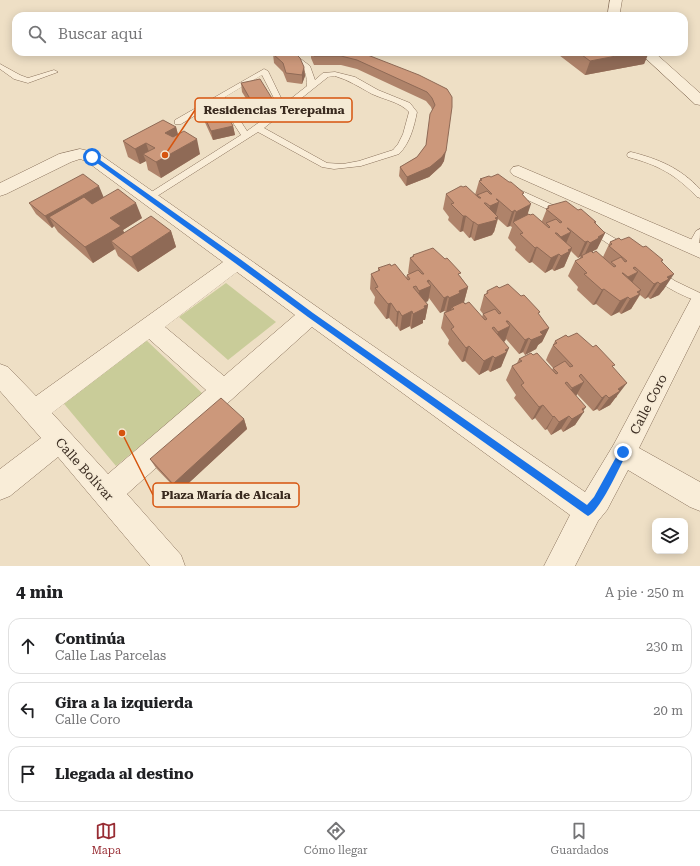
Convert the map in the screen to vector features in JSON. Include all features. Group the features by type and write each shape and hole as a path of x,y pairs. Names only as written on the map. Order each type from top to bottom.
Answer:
{"street":[{"path":"614,12 616,0"},
{"path":"650,56 700,101"},
{"path":"0,190 65,158 80,154 92,157 238,261 310,315 588,511"},
{"path":"519,171 697,244"},
{"path":"34,412 238,261"},
{"name":"Calle Coro","path":"559,566 588,511 597,500 623,452 699,306"},
{"path":"107,493 310,315"},
{"path":"150,327 224,391"},
{"name":"Calle Bolívar","path":"0,374 107,493 170,566"},
{"path":"0,486 59,440"},
{"path":"623,452 700,496"}],"lane":[{"path":"295,56 305,64 311,72 310,87"},
{"path":"0,66 17,77 28,81 54,72"},
{"path":"178,122 264,71 283,109"},
{"path":"148,198 258,128 326,75 335,74 352,79 375,92 407,105 413,112 412,121 401,148 396,152 348,168 336,168 325,165 258,128"},
{"path":"221,97 246,136"},
{"path":"631,155 670,167 687,180 700,195"},
{"path":"498,184 577,219 632,254"},
{"path":"650,267 699,306"}],"green space":[{"path":"226,283 276,322 228,360 179,317"},
{"path":"145,339 203,394 116,466 60,399"}],"building":[{"path":"275,56 298,56 304,67 302,75 286,73 283,63"},
{"path":"341,56 370,56 419,75 447,89 452,97 452,107 446,151 442,157 430,167 407,177 400,167 417,157 426,145 430,114 435,105 432,98 427,92 357,60"},
{"path":"583,56 616,56 590,61"},
{"path":"260,79 273,100 253,104 241,83"},
{"path":"221,103 233,126 211,131 200,107"},
{"path":"163,120 176,127 165,133 173,137 184,131 197,139 156,162 143,154 155,148 146,143 135,149 123,141"},
{"path":"83,174 99,186 45,216 29,203"},
{"path":"498,174 511,182 524,193 522,194 531,204 516,212 515,210 512,212 497,199 499,202 490,206 484,203 498,217 495,218 497,220 478,225 466,216 463,216 451,204 454,203 446,194 461,186 466,186 479,198 481,198 477,195 487,191 492,194 479,181 482,180 480,179"},
{"path":"118,189 136,203 110,218 121,226 85,247 49,217 84,197 92,204"},
{"path":"566,201 578,210 581,209 596,222 594,222 605,233 590,243 588,241 585,242 568,228 571,232 561,237 555,233 572,248 568,250 570,251 561,256 559,254 551,258 537,247 535,248 520,234 523,233 513,222 529,214 533,214 549,228 550,227 546,223 556,219 560,223 562,222 546,209 549,208 548,206"},
{"path":"151,216 171,231 131,257 111,241"},
{"path":"629,237 643,247 646,246 663,260 661,261 674,274 667,277 669,279 660,284 658,282 654,284 635,267 633,268 638,272 628,277 622,273 641,290 637,292 640,294 630,299 628,297 620,301 604,289 602,290 584,274 587,273 575,261 591,251 593,253 596,251 614,267 616,266 611,262 621,257 625,262 627,261 609,246 612,244 610,242 619,238 621,240"},
{"path":"433,248 445,259 447,258 461,273 458,274 468,287 459,291 460,293 449,298 448,296 444,298 429,280 427,281 431,286 419,291 416,286 413,287 428,305 424,306 425,308 413,314 412,311 402,316 399,311 397,312 391,303 388,304 375,288 378,287 371,274 380,270 378,268 395,264 408,280 410,279 407,275 418,270 424,274 410,258 414,256 413,255"},
{"path":"508,284 521,296 524,295 540,312 538,313 549,328 540,332 543,335 531,340 529,338 525,340 508,321 506,321 510,326 498,332 494,327 492,328 509,348 505,350 507,352 495,358 493,356 484,361 469,346 466,348 451,329 454,327 444,313 454,309 452,307 463,302 465,304 469,302 485,320 487,319 483,314 495,309 499,314 501,313 484,295 488,293 487,291 497,286 499,288"},
{"path":"577,333 593,347 596,345 615,365 612,366 627,383 618,389 620,391 609,398 606,395 602,398 581,374 579,376 584,382 572,388 567,382 565,383 586,407 582,409 584,412 572,419 569,416 559,422 543,405 539,407 521,385 524,383 512,366 522,361 519,359 531,353 533,355 537,353 556,374 558,373 553,368 565,361 570,367 573,366 553,345 557,343 555,341 566,335 568,337"},
{"path":"221,398 244,419 173,484 150,459"}],"place":[{"name":"Residencias Terepaima","path":"165,155"},
{"name":"Plaza María de Alcala","path":"122,433"}],"route":[{"path":"92,157 238,261 310,315 588,511 597,500 623,452"}]}
